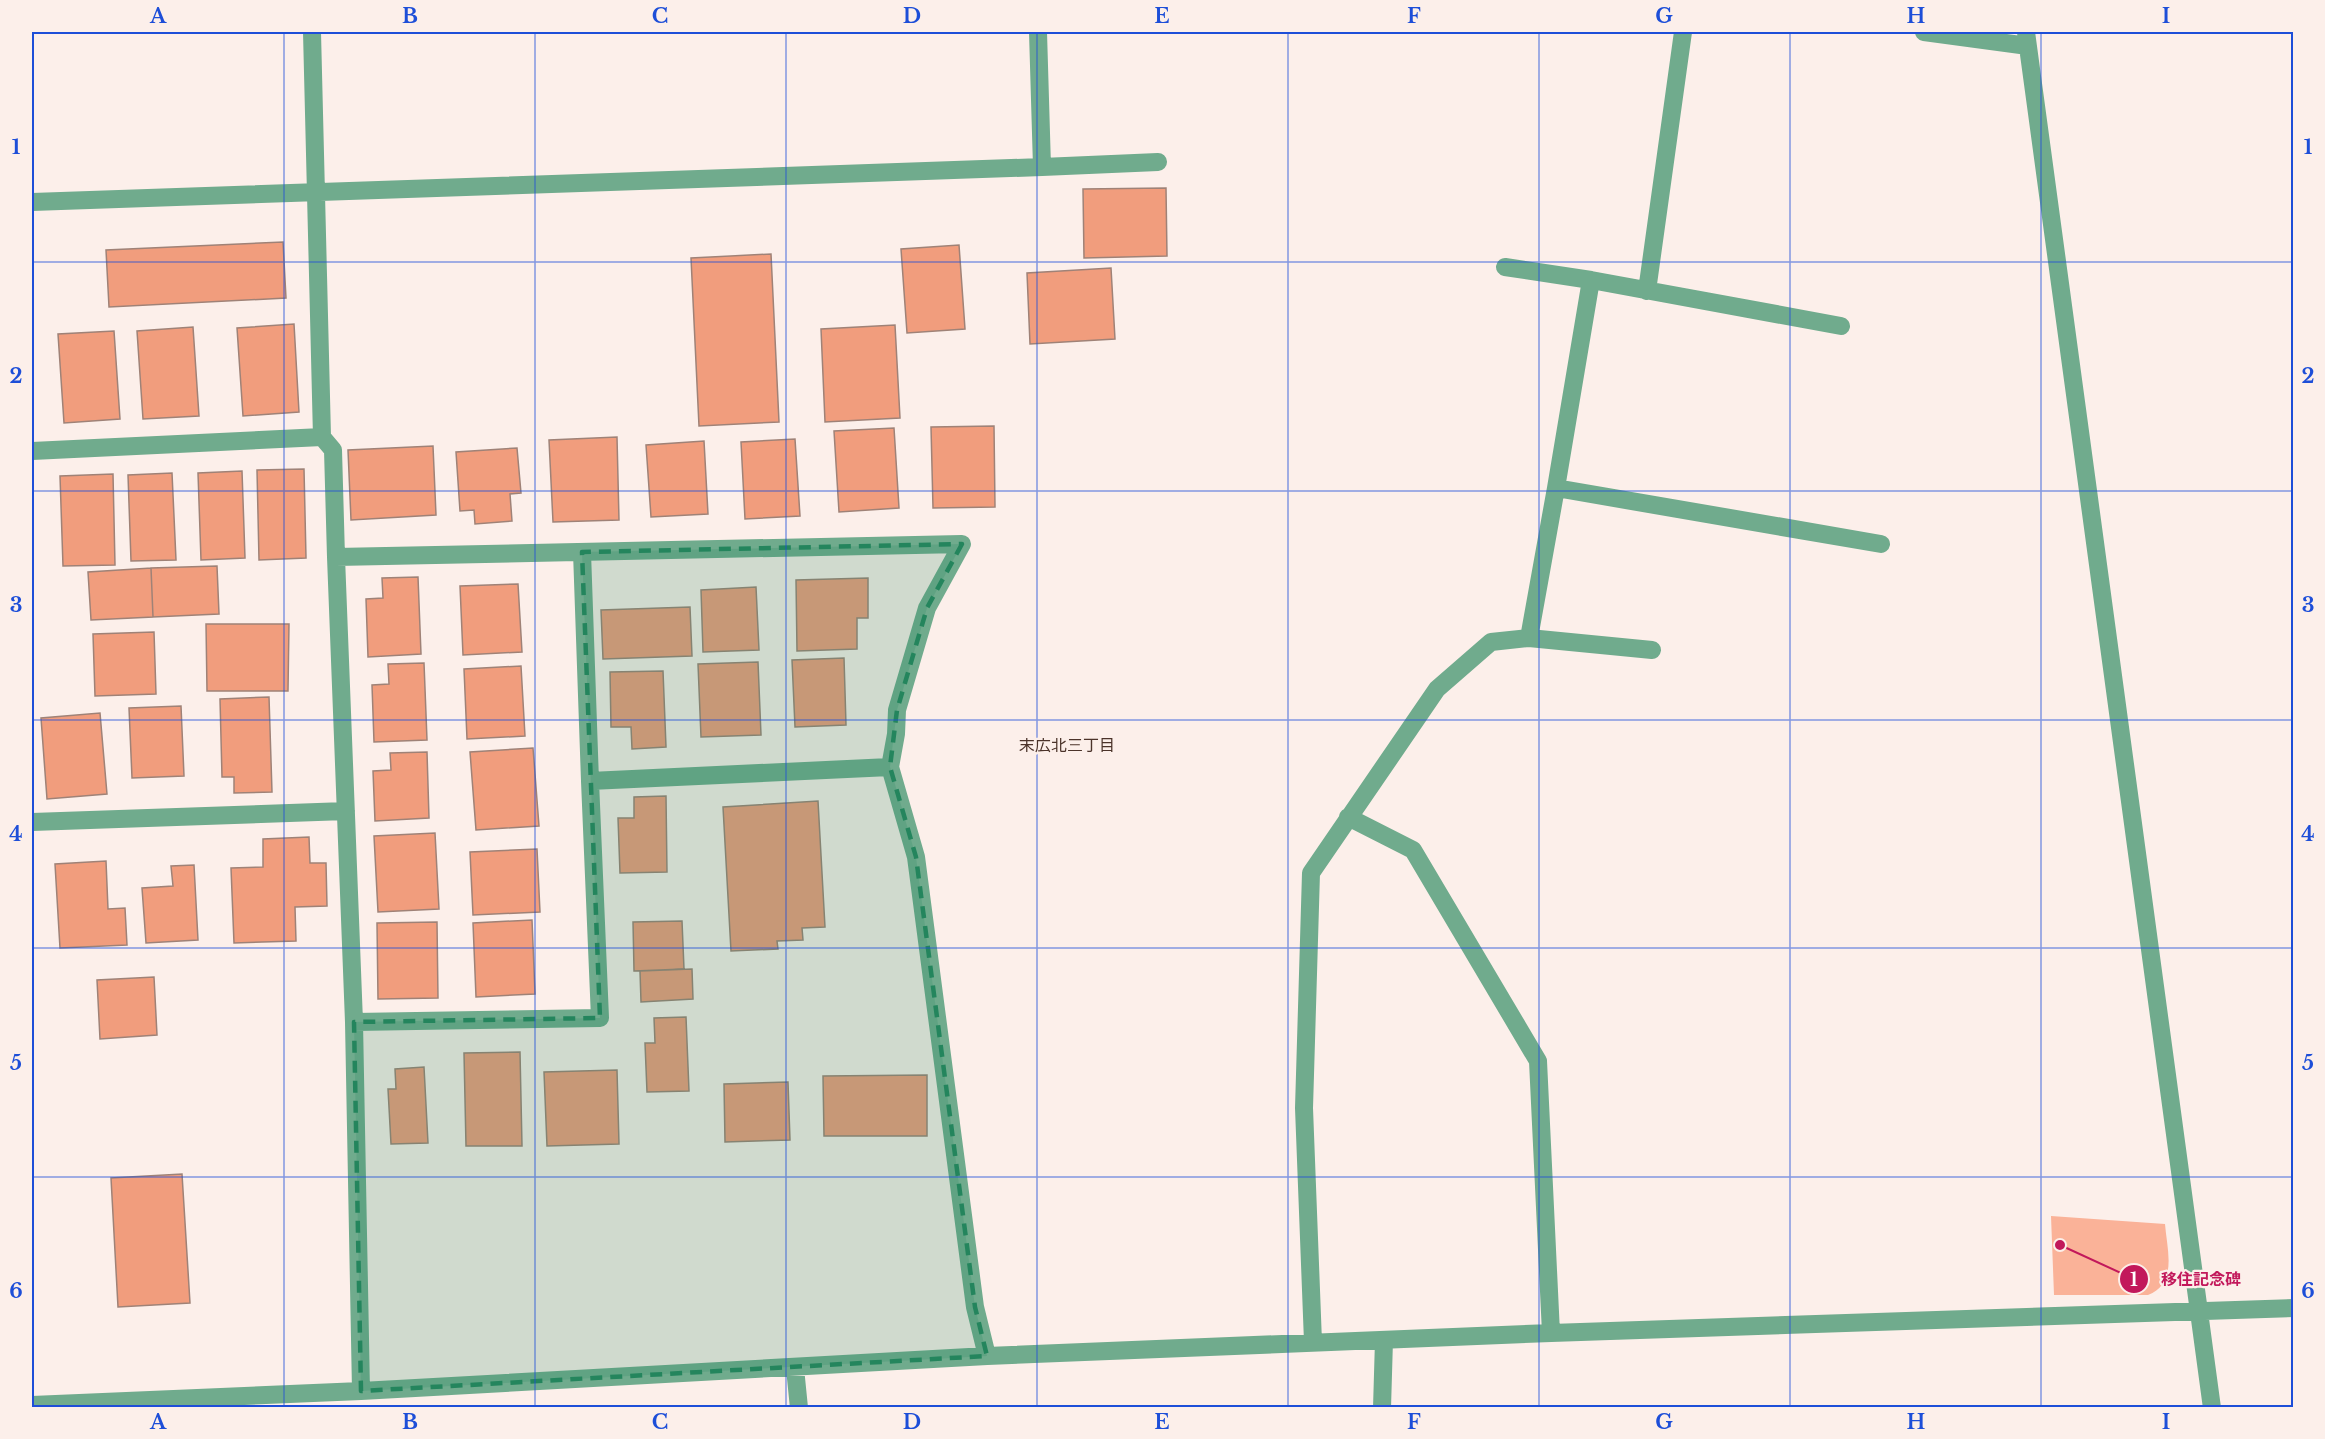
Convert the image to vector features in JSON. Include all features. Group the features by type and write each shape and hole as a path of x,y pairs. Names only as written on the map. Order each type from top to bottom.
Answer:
{"street":[{"path":"312,32 322,437 333,450 354,1022 361,1391"},
{"path":"1038,32 1042,167"},
{"path":"1647,291 1683,32"},
{"path":"1924,32 2027,39 2212,1407"},
{"path":"32,202 1158,162"},
{"path":"1505,267 1592,280 1841,326"},
{"path":"1529,638 1592,280"},
{"path":"32,451 322,437"},
{"path":"1556,488 1881,544"},
{"path":"336,557 962,544 927,608 897,710 896,734 890,767 916,857 975,1307 987,1356"},
{"path":"354,1022 600,1018 582,552"},
{"path":"1313,1342 1304,1108 1311,873 1437,689 1491,642 1529,638 1652,650"},
{"path":"590,781 890,767"},
{"path":"32,822 346,811"},
{"path":"1348,817 1413,850 1538,1061 1551,1333"},
{"path":"32,1405 361,1391 987,1356 1313,1342 2294,1308"},
{"path":"1382,1407 1384,1340"},
{"path":"795,1368 798,1407"}],"highlighted area":[{"path":"962,544 927,608 897,710 890,767 916,857 975,1307 987,1356 361,1391 354,1022 600,1018 582,552"}],"shaded area":[{"path":"2051,1216 2165,1224 2168,1265 2164,1282 2148,1295 2054,1295"}],"building":[{"path":"1166,188 1167,256 1084,258 1083,189"},
{"path":"283,242 286,298 109,307 106,250"},
{"path":"959,245 965,329 907,333 901,249"},
{"path":"771,254 779,422 699,426 691,258"},
{"path":"1111,268 1115,339 1030,344 1027,273"},
{"path":"294,324 299,412 243,416 237,328"},
{"path":"895,325 900,418 825,422 821,329"},
{"path":"193,327 199,416 143,419 137,331"},
{"path":"114,331 120,419 64,423 58,334"},
{"path":"994,426 995,507 933,508 931,427"},
{"path":"894,428 899,508 839,512 834,431"},
{"path":"617,437 619,520 553,522 549,440"},
{"path":"795,439 800,516 745,519 741,442"},
{"path":"704,441 708,514 651,517 646,445"},
{"path":"433,446 436,515 351,520 348,450"},
{"path":"517,448 521,493 510,494 512,521 475,524 474,510 460,511 456,452"},
{"path":"304,469 306,558 259,560 257,470"},
{"path":"242,471 245,558 201,560 198,473"},
{"path":"172,473 176,560 131,561 128,475"},
{"path":"113,474 115,565 63,566 60,476"},
{"path":"217,566 219,614 153,617 151,568"},
{"path":"151,568 153,617 91,620 88,572"},
{"path":"418,577 421,654 368,657 366,599 383,598 382,578"},
{"path":"868,578 868,618 857,618 857,649 797,651 796,580"},
{"path":"518,584 522,652 463,655 460,586"},
{"path":"756,587 759,650 703,652 701,590"},
{"path":"690,607 692,656 603,659 601,610"},
{"path":"206,624 289,624 288,691 207,691"},
{"path":"154,632 156,694 95,696 93,634"},
{"path":"844,658 846,725 795,727 792,660"},
{"path":"758,662 761,735 701,737 698,664"},
{"path":"424,663 427,740 374,742 372,685 389,684 388,664"},
{"path":"521,666 525,736 467,739 464,669"},
{"path":"663,671 666,747 632,749 631,727 611,727 610,672"},
{"path":"269,697 272,792 234,793 234,777 222,777 220,699"},
{"path":"181,706 184,776 132,778 129,708"},
{"path":"100,713 107,794 47,799 41,718"},
{"path":"533,748 539,826 476,830 470,752"},
{"path":"427,752 429,818 375,821 373,771 391,770 390,753"},
{"path":"666,796 667,872 620,873 618,818 634,818 634,797"},
{"path":"818,801 825,927 802,928 803,940 777,941 778,949 731,951 723,807"},
{"path":"435,833 439,909 378,912 374,836"},
{"path":"309,837 310,863 326,863 327,906 295,907 296,941 234,943 231,868 263,867 263,839"},
{"path":"537,849 540,912 473,915 470,852"},
{"path":"106,861 108,909 125,908 127,945 60,948 55,864"},
{"path":"194,865 198,940 146,943 142,888 173,886 171,866"},
{"path":"532,920 535,994 476,997 473,923"},
{"path":"682,921 684,969 634,971 633,922"},
{"path":"437,922 438,998 378,999 377,923"},
{"path":"692,969 693,999 641,1002 640,971"},
{"path":"154,977 157,1035 100,1039 97,980"},
{"path":"686,1017 689,1091 647,1092 645,1043 655,1043 654,1018"},
{"path":"520,1052 522,1146 466,1146 464,1053"},
{"path":"424,1067 428,1143 391,1144 388,1089 396,1089 395,1069"},
{"path":"617,1070 619,1144 547,1146 544,1072"},
{"path":"927,1075 927,1136 824,1136 823,1076"},
{"path":"788,1082 790,1140 725,1142 724,1084"},
{"path":"182,1174 190,1303 118,1307 111,1178"}],"place":[{"name":"移住記念碑","path":"2060,1245"}],"district":[{"name":"末広北三丁目","path":"1067,745"}]}
